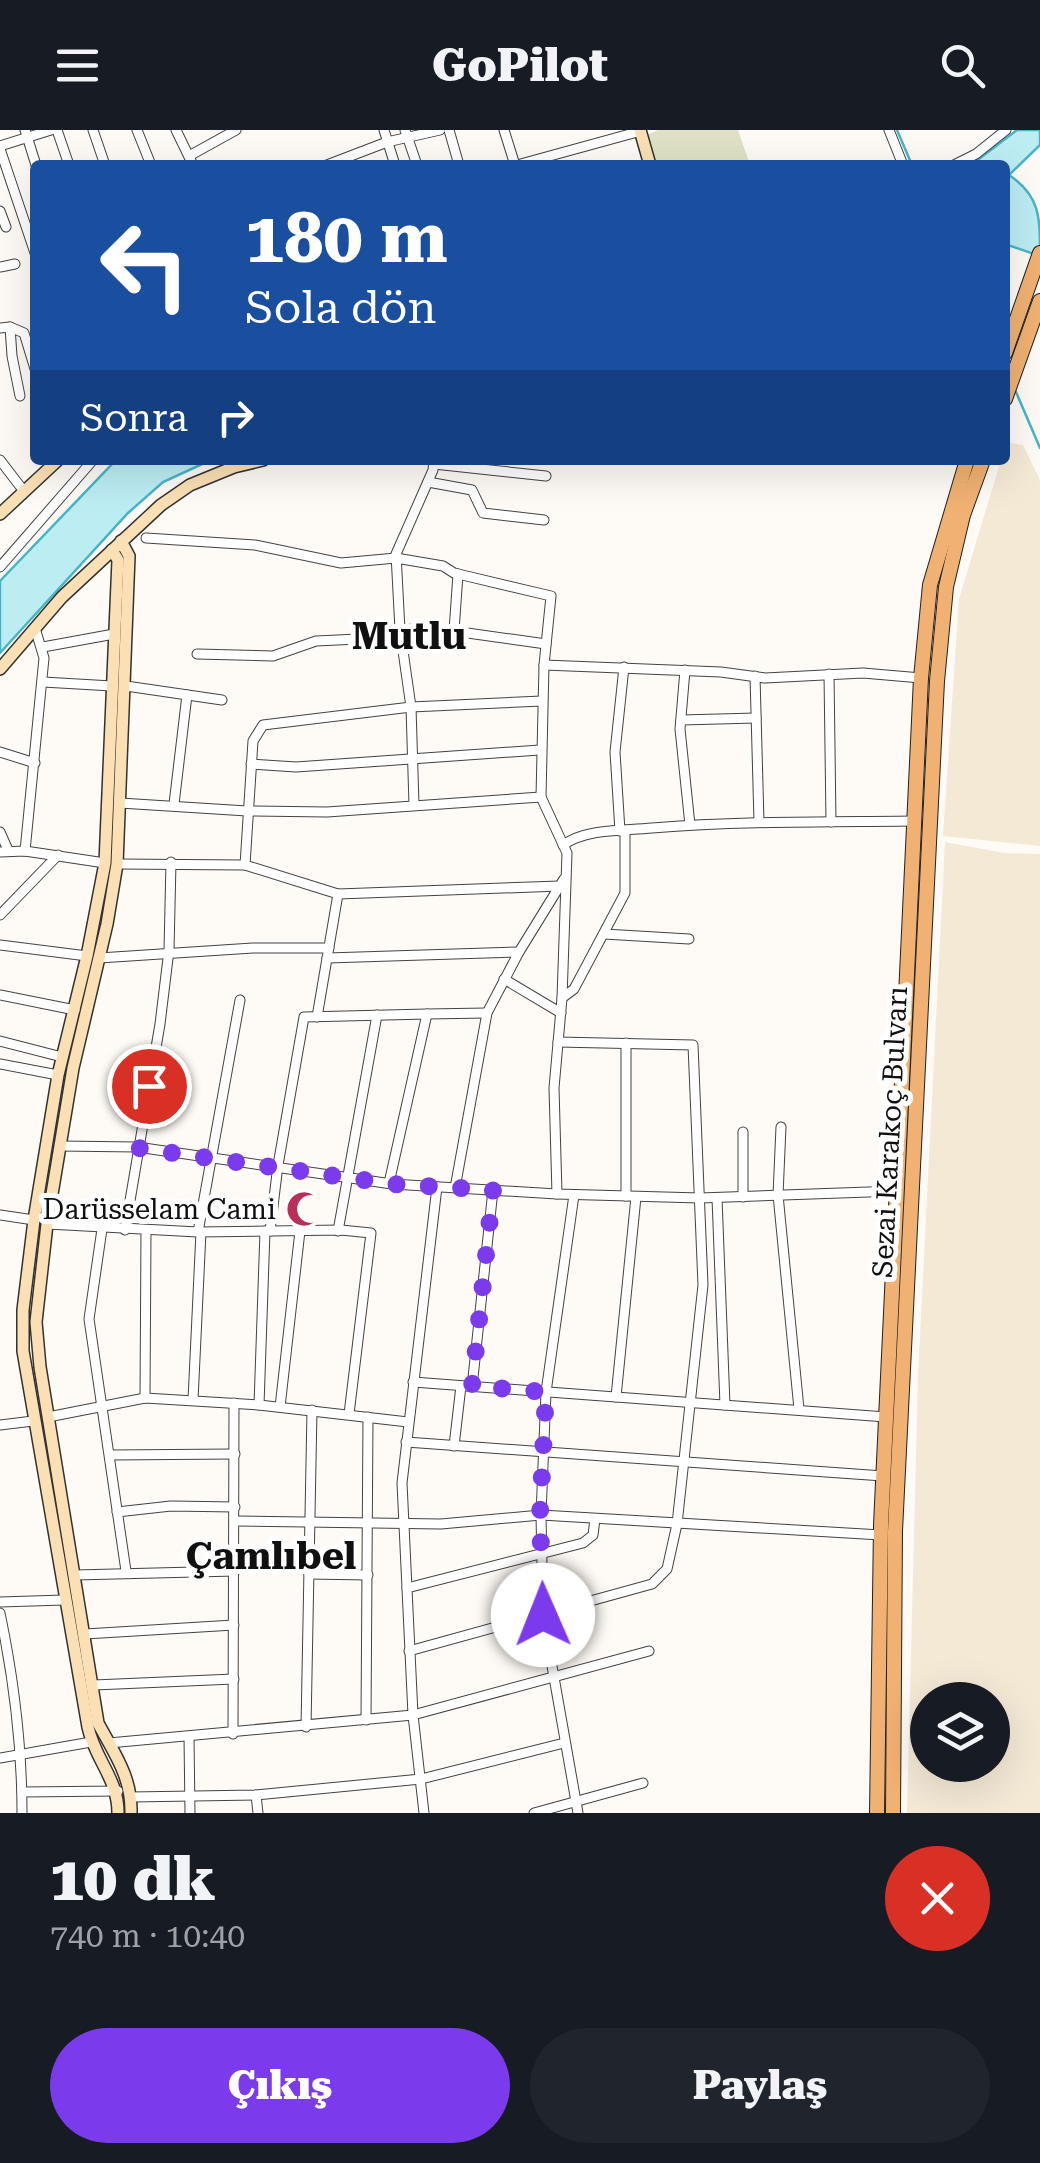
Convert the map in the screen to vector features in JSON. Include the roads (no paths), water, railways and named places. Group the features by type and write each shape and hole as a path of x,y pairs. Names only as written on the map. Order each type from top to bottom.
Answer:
{"main road":[{"path":"641,130 649,160"},
{"path":"1010,338 1038,259"},
{"path":"1010,385 1040,301"},
{"path":"0,514 52,465"},
{"path":"0,669 62,597 161,505 190,485 242,465"},
{"path":"877,1813 883,1476 920,678 930,585 966,465"},
{"name":"Sezai Karakoç Bulvarı","path":"893,1813 896,1531 937,681 946,586 981,465"},
{"path":"116,546 114,634 119,686 120,803 72,1068 36,1322 98,1723 120,1759 131,1797 130,1813"},
{"path":"111,863 128,556 116,546"},
{"path":"93,957 58,1075 34,1220 23,1310 23,1351 91,1742 118,1791 118,1813"}],"street":[{"path":"30,240 4,172 0,148 26,135 54,130 68,160"},
{"path":"93,130 103,160"},
{"path":"137,130 149,160"},
{"path":"176,130 191,160 236,130"},
{"path":"384,130 392,160"},
{"path":"340,160 407,134 440,130"},
{"path":"448,130 457,160"},
{"path":"504,130 514,160"},
{"path":"534,160 641,130"},
{"path":"889,130 901,160"},
{"path":"964,160 1006,130"},
{"path":"407,134 415,160"},
{"path":"26,135 34,160"},
{"path":"0,211 6,227"},
{"path":"0,267 15,264"},
{"path":"5,327 24,333 30,353"},
{"path":"5,327 20,396"},
{"path":"0,461 23,490"},
{"path":"0,567 89,465"},
{"path":"414,805 411,707 400,634 396,558 433,465"},
{"path":"458,465 546,476"},
{"path":"428,482 472,490 484,513 544,520"},
{"path":"146,538 256,545 341,563 396,558 443,566 458,574 551,596 542,701 541,797 567,853 562,998 554,1088 556,1194"},
{"path":"454,631 458,574"},
{"path":"25,851 43,682 43,646 36,628"},
{"path":"197,654 273,656 316,641 454,631 546,644"},
{"path":"43,646 114,634"},
{"path":"544,665 755,676 863,672 920,678"},
{"path":"562,998 574,989 625,892 615,752 624,667"},
{"path":"686,670 681,720 690,826"},
{"path":"828,674 831,822"},
{"path":"755,676 759,822"},
{"path":"43,682 119,686 222,700"},
{"path":"174,804 187,695"},
{"path":"244,865 256,733 263,725 411,707 542,701"},
{"path":"681,720 756,718"},
{"path":"252,764 296,767 540,750"},
{"path":"0,752 35,763"},
{"path":"120,803 327,812 541,797"},
{"path":"562,845 574,837 690,826 914,821"},
{"path":"0,832 4,851 111,863 244,865 338,894 563,882"},
{"path":"0,915 58,855"},
{"path":"125,1230 160,1024 172,862"},
{"path":"455,1188 487,1013 563,882"},
{"path":"317,1017 338,894"},
{"path":"604,934 689,939"},
{"path":"0,945 93,957 253,948 328,953 519,952"},
{"path":"504,979 560,1012"},
{"path":"0,995 75,1010"},
{"path":"193,1400 199,1232 240,1000"},
{"path":"259,1405 267,1231 304,1017 487,1013"},
{"path":"389,1184 427,1014"},
{"path":"338,1230 377,1015"},
{"path":"0,1041 62,1058"},
{"path":"410,1651 656,1582 669,1564 677,1524 703,1285 693,1045 558,1042"},
{"path":"616,1397 631,1196 626,1043"},
{"path":"0,1064 58,1075"},
{"path":"782,1127 778,1195 798,1410"},
{"path":"743,1197 744,1132"},
{"path":"60,1146 138,1148 389,1184 574,1195 716,1198 896,1191"},
{"path":"424,1813 414,1716 402,1483 438,1187"},
{"path":"454,1446 467,1386 493,1190"},
{"path":"574,1195 546,1392 540,1515 543,1615 578,1813"},
{"path":"716,1198 725,1405"},
{"path":"0,1215 34,1220"},
{"path":"47,1224 125,1230 371,1233 349,1414"},
{"path":"102,1229 89,1318 126,1571"},
{"path":"145,1398 146,1230"},
{"path":"280,1407 300,1231"},
{"path":"413,1382 886,1417"},
{"path":"48,1417 145,1398 259,1405 408,1422"},
{"path":"234,1403 234,1734"},
{"path":"306,1726 312,1410"},
{"path":"366,1720 368,1417"},
{"path":"0,1425 33,1421"},
{"path":"406,1442 883,1476"},
{"path":"110,1455 235,1454"},
{"path":"117,1512 171,1506 235,1507"},
{"path":"235,1521 369,1526 540,1515 881,1536"},
{"path":"407,1588 586,1541 592,1535 595,1518"},
{"path":"75,1575 235,1570"},
{"path":"309,1574 368,1575"},
{"path":"0,1602 64,1600"},
{"path":"0,1613 22,1754 22,1813"},
{"path":"86,1634 234,1625"},
{"path":"109,1743 414,1716 650,1651"},
{"path":"94,1685 234,1679"},
{"path":"189,1738 190,1813"},
{"path":"0,1758 91,1742"},
{"path":"131,1797 256,1794 421,1779 564,1744"},
{"path":"534,1813 643,1783"},
{"path":"22,1792 118,1791"},
{"path":"256,1794 258,1813"}],"water":[{"path":"1017,130 1040,130 1040,145 1010,174 1010,160 978,160"},
{"path":"1010,176 1027,191 1036,208 1040,256 1010,246"},
{"path":"111,465 200,465 163,482 128,513 0,653 0,581"}],"waterway":[{"path":"897,130 910,160"},
{"path":"1016,392 1040,448"}],"place":[{"name":"Darüsselam Cami","path":"304,1209"}],"district":[{"name":"Mutlu","path":"409,636"},
{"name":"Çamlıbel","path":"271,1556"}]}
